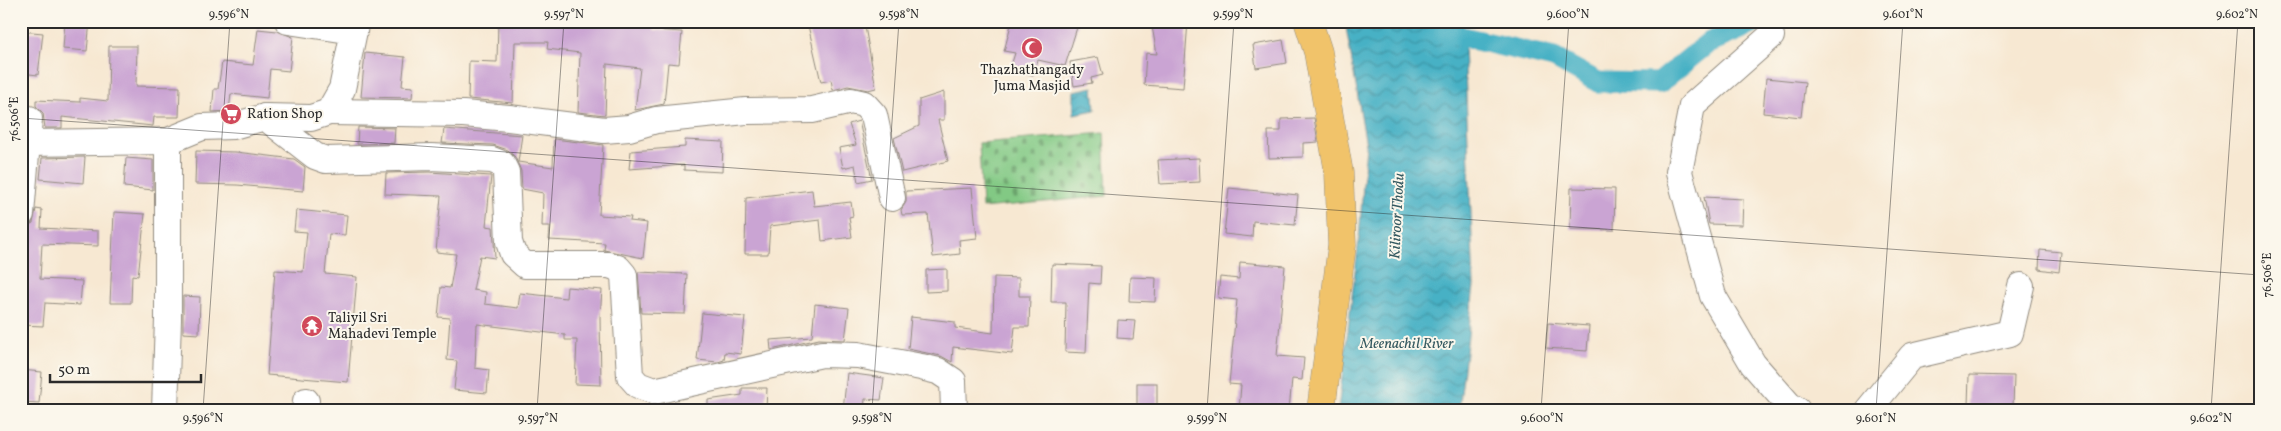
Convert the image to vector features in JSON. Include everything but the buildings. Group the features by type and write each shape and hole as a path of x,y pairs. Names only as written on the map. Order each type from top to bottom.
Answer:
{"main road":[{"path":"1308,21 1318,52 1339,173 1342,245 1321,410"}],"street":[{"path":"288,21 355,26 342,89 329,112"},
{"path":"1771,36 1692,106 1679,172 1713,296 1753,364 1789,406 1797,410"},
{"path":"21,214 28,131 168,141 202,127 233,126 265,117 311,118 329,112 463,114 604,130 629,128 656,120 746,111 812,110 851,101 864,104 874,115 892,198"},
{"path":"265,117 315,156 326,160 431,157 492,160 502,164 506,172 509,242 513,254 525,265 609,266 618,268 624,275 630,376 638,386 654,390 822,354 840,353 938,370 953,381 954,410"},
{"path":"164,410 168,319 168,141"},
{"path":"1868,410 1912,356 2010,333 2021,286"}],"green space":[{"path":"1104,133 1107,196 982,208 979,143"}],"water":[{"name":"Meenachil River","path":"1345,21 1463,21 1474,286 1459,410 1338,410 1359,239 1366,145"},
{"path":"1093,87 1095,110 1074,114 1074,91"}],"waterway":[{"path":"1437,31 1554,58 1598,82 1659,83 1708,43 1759,21"}],"place":[{"name":"Thazhathangady Juma Masjid","path":"1032,48"},
{"name":"Ration Shop","path":"231,114"},
{"name":"Taliyil Sri Mahadevi Temple","path":"312,326"}],"water label":[{"name":"Kiliroor Thodu","path":"1398,216"}]}
